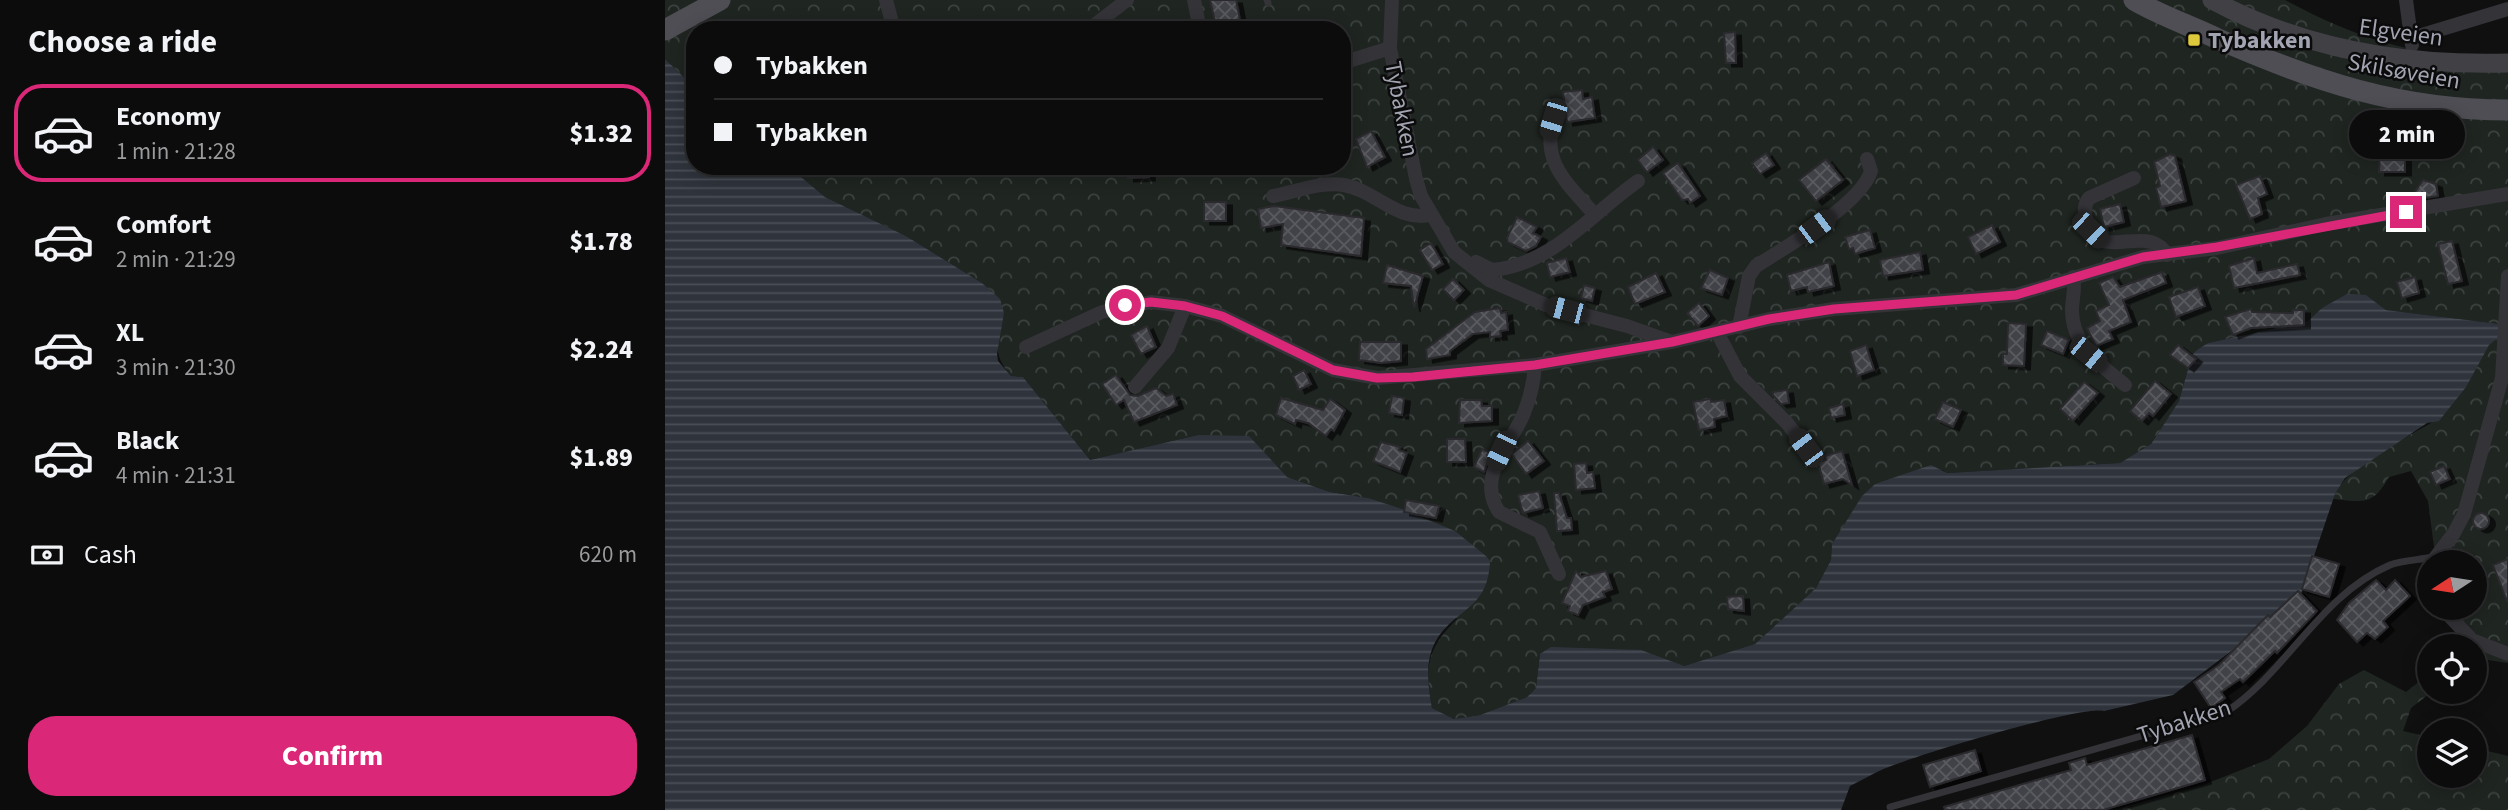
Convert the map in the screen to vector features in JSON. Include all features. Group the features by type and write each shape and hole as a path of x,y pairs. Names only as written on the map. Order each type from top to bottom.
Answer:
{"main road":[{"path":"665,30 720,0"},
{"name":"Elgveien","path":"2212,0 2240,15 2304,39 2404,59 2442,63 2508,63"},
{"name":"Skilsøveien","path":"2133,1 2273,63 2339,87 2415,104 2508,110"}],"street":[{"path":"886,0 892,21"},
{"path":"1099,21 1126,0"},
{"path":"1193,0 1198,21"},
{"name":"Tybakken","path":"1392,0 1390,48 1416,179 1431,215 1454,252 1470,267 1520,296 1672,342"},
{"path":"2404,59 2412,38 2406,0"},
{"path":"2412,38 2508,9"},
{"path":"1351,60 1390,48"},
{"path":"1553,119 1548,136 1552,159 1565,181 1595,215"},
{"path":"1739,327 1749,275 1756,266 1816,227 1860,190 1871,171 1867,159"},
{"path":"2134,178 2089,198 2085,204 2085,218 2090,230 2102,242 2111,244 2148,241 2158,244 2167,255"},
{"path":"1470,267 1476,262 1492,270 1505,269 1530,261 1573,234 1638,181"},
{"path":"1273,196 1341,184 1358,189 1401,214 1419,217 1431,215"},
{"name":"Tybakken","path":"1026,347 1102,312 1125,305 1151,302 1185,306 1222,316 1303,356 1347,374 1413,377 1535,365 1672,342 1769,319 1834,309 2016,295 2143,257 2167,255 2508,194"},
{"name":"Tybakken","path":"2440,550 2454,533 2464,514 2502,378 2508,276"},
{"path":"2073,277 2072,312 2079,342 2088,354 2125,384"},
{"path":"1135,387 1168,348 1185,306"},
{"path":"1717,332 1740,376 1787,423 1806,448"},
{"path":"1535,365 1524,413 1495,465 1493,491 1499,512 1540,532 1559,573"},
{"path":"2453,620 2472,640 2508,654"}],"lane":[{"name":"Tybakken","path":"1890,807 2226,712 2256,688 2291,647 2357,586 2392,564 2417,562"}],"green space":[{"path":"665,0 2285,0 2340,26 2393,45 2448,56 2508,60 2508,325 2386,310 2366,295 2322,308 2308,321 2208,343 2192,355 2179,401 2151,444 2120,463 1946,473 1943,470 1875,484 1862,497 1832,544 1831,560 1816,588 1755,644 1684,666 1540,654 1536,688 1527,697 1480,715 1454,719 1432,708 1428,670 1439,640 1457,619 1368,498 1330,492 1287,477 1198,435 1090,460 1023,377 1011,376 1000,360 997,346 1004,313 982,283 906,236 825,197 799,175 1351,175 1351,21 686,21 686,79 665,59"},
{"path":"2495,339 2508,340 2508,663 2487,660 2487,634 2461,634 2451,620 2487,620 2487,550 2434,550 2428,501 2411,471 2389,477 2378,493 2367,500 2333,499 2340,487 2362,464 2444,413 2460,393 2486,348"},
{"path":"2364,670 2406,692 2417,683 2417,703 2411,708 2403,731 2417,734 2417,788 2487,788 2487,751 2508,756 2508,810 2114,810 2203,785 2269,759 2307,726 2339,684"}],"shaded area":[{"path":"665,59 686,79 686,175 799,175 825,197 906,236 982,283 1000,299 1004,313 998,361 1011,376 1023,377 1090,460 1198,435 1249,436 1287,477 1330,492 1368,498 1402,509 1455,531 1486,556 1490,561 1484,589 1471,606 1445,628 1430,656 1428,682 1432,708 1454,719 1480,715 1527,697 1536,688 1540,654 1551,647 1641,650 1684,666 1755,644 1816,588 1831,560 1832,544 1862,496 1875,484 1931,465 1947,473 2120,463 2151,444 2179,401 2192,355 2208,343 2308,321 2322,308 2347,294 2366,295 2386,310 2508,325 2508,340 2495,340 2489,345 2466,387 2439,421 2427,423 2345,478 2335,494 2299,600 2173,695 2104,711 2090,711 2031,723 1895,764 1850,786 1841,810 665,810"}],"building":[{"path":"1210,0 1236,0 1240,21 1215,21"},
{"path":"1735,32 1736,63 1726,63 1724,33"},
{"path":"1582,90 1583,99 1592,97 1595,118 1567,122 1563,92"},
{"path":"1371,131 1385,157 1367,167 1356,139"},
{"path":"1653,147 1663,160 1647,172 1638,160"},
{"path":"1766,153 1774,165 1760,174 1752,163"},
{"path":"2380,153 2405,153 2405,172 2379,172"},
{"path":"2170,154 2175,156 2186,201 2161,207 2156,188 2160,186 2154,162"},
{"path":"1826,159 1843,180 1816,201 1799,180"},
{"path":"1678,163 1700,196 1690,203 1688,199 1682,200 1663,173"},
{"path":"1128,175 1149,175 1149,177 1128,178"},
{"path":"2260,176 2267,194 2258,198 2262,214 2250,219 2236,185"},
{"path":"2423,180 2436,184 2438,196 2416,199 2412,196"},
{"path":"1204,202 1226,202 1226,221 1204,221"},
{"path":"2120,204 2124,222 2104,227 2100,209"},
{"path":"1274,206 1364,218 1361,256 1281,245 1283,224 1261,228 1258,209"},
{"path":"1517,217 1537,227 1533,233 1541,237 1536,246 1526,251 1508,242 1507,238"},
{"path":"1992,225 2000,242 1976,254 1968,237"},
{"path":"1870,230 1875,248 1855,254 1853,248 1849,249 1845,237"},
{"path":"2452,241 2462,281 2448,284 2438,244"},
{"path":"1431,243 1443,264 1432,270 1420,250"},
{"path":"1920,252 1923,270 1883,276 1880,260"},
{"path":"1566,258 1570,272 1550,277 1547,263"},
{"path":"2254,258 2257,273 2297,264 2300,275 2234,288 2229,266"},
{"path":"1829,262 1834,286 1808,292 1807,287 1791,291 1787,275"},
{"path":"1387,265 1423,276 1414,308 1411,286 1383,283"},
{"path":"1710,270 1728,278 1722,295 1701,288"},
{"path":"2162,272 2166,283 2123,300 2131,322 2109,331 2113,339 2096,346 2087,328 2100,321 2096,311 2109,305 2099,283 2113,277 2120,287"},
{"path":"1656,273 1665,292 1635,304 1628,287"},
{"path":"2415,277 2419,293 2402,298 2397,282"},
{"path":"1453,279 1464,290 1454,300 1443,289"},
{"path":"1584,285 1595,288 1592,301 1581,298"},
{"path":"2198,287 2205,306 2176,317 2169,297"},
{"path":"1699,303 1709,316 1698,326 1687,313"},
{"path":"1500,308 1501,313 1506,312 1508,330 1500,331 1501,336 1490,337 1490,332 1473,334 1450,351 1450,355 1427,359 1426,349 1475,312"},
{"path":"2251,309 2252,312 2293,313 2293,310 2304,310 2304,325 2251,328 2233,335 2225,317"},
{"path":"2008,323 2026,324 2024,366 2003,365 2003,354 2007,354"},
{"path":"1147,326 1156,347 1141,354 1131,335"},
{"path":"2047,331 2069,340 2063,354 2041,345"},
{"path":"1360,342 1401,342 1401,361 1381,363 1359,360"},
{"path":"1866,345 1874,370 1857,376 1850,351"},
{"path":"2178,345 2196,359 2188,368 2170,355"},
{"path":"1304,370 1311,384 1299,390 1293,376"},
{"path":"1116,375 1130,395 1138,396 1156,388 1166,396 1173,394 1177,405 1134,422 1124,400 1116,405 1102,384"},
{"path":"2155,381 2171,394 2153,416 2149,413 2142,421 2130,411"},
{"path":"2084,382 2098,393 2073,421 2060,409"},
{"path":"1787,390 1789,403 1781,404 1773,392"},
{"path":"1392,396 1404,398 1402,415 1389,413"},
{"path":"1281,398 1323,410 1330,399 1345,410 1334,431 1331,429 1326,436 1308,423 1296,420 1295,424 1276,415"},
{"path":"1710,399 1711,402 1724,400 1727,416 1714,419 1715,427 1699,430 1693,402"},
{"path":"1460,400 1481,400 1482,406 1492,406 1492,421 1459,423"},
{"path":"1943,402 1961,410 1953,427 1935,419"},
{"path":"1843,404 1845,415 1831,418 1829,408"},
{"path":"1447,439 1465,439 1466,462 1447,462"},
{"path":"1528,441 1544,461 1526,474 1512,454"},
{"path":"1381,442 1400,447 1399,450 1407,453 1400,472 1373,461"},
{"path":"1482,449 1491,453 1484,472 1474,467"},
{"path":"1842,451 1852,485 1843,479 1824,484 1818,462 1826,460 1825,456"},
{"path":"1586,463 1587,473 1593,472 1595,488 1576,490 1574,464"},
{"path":"2444,466 2450,479 2436,485 2430,472"},
{"path":"1539,491 1543,508 1523,513 1518,495"},
{"path":"1554,493 1559,493 1567,518 1571,518 1572,530 1557,531"},
{"path":"1406,500 1439,506 1436,518 1404,512"},
{"path":"2478,513 2484,513 2489,521 2487,527 2478,529 2473,524 2473,518"},
{"path":"2312,556 2339,564 2329,597 2302,589"},
{"path":"2508,559 2508,601 2507,601 2493,565"},
{"path":"1576,571 1581,577 1606,571 1612,589 1603,592 1605,597 1583,605 1578,615 1568,611 1570,606 1562,603"},
{"path":"2376,580 2386,590 2395,580 2410,596 2383,621 2388,627 2375,639 2367,633 2357,642 2337,620 2349,603"},
{"path":"2298,591 2317,611 2277,653 2275,651 2243,682 2240,679 2221,692 2225,698 2211,708 2194,682 2219,665 2268,615 2270,617"},
{"path":"1743,596 1744,611 1728,609 1727,597"},
{"path":"2192,735 2205,780 2103,810 1945,810 1944,807 2071,770 2069,763 2085,758 2087,765"},
{"path":"1975,750 1981,771 1930,787 1923,765"}],"place":[{"name":"Tybakken","path":"2194,40"}],"route":[{"path":"1125,305 1151,302 1185,306 1222,316 1333,370 1377,378 1413,377 1535,365 1672,342 1769,319 1834,309 2016,295 2143,257 2217,247 2326,224 2406,212"}]}
